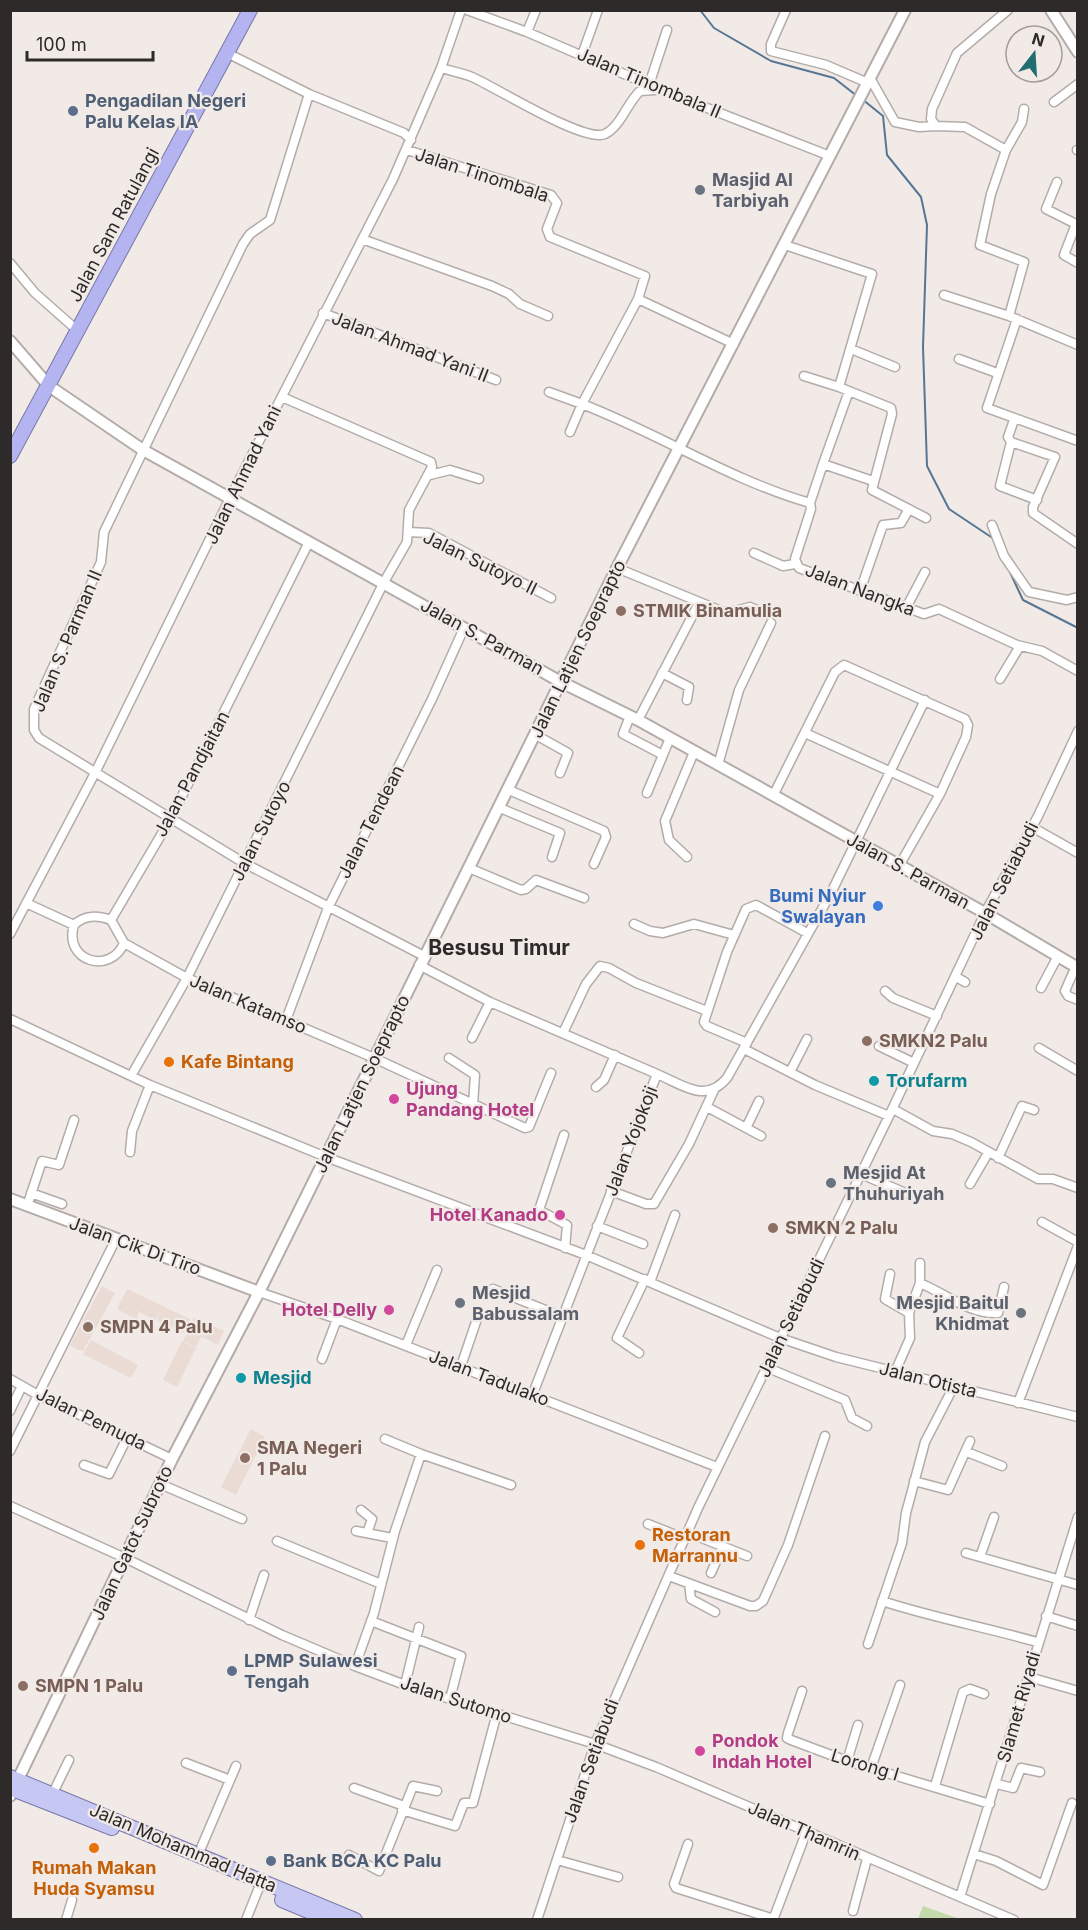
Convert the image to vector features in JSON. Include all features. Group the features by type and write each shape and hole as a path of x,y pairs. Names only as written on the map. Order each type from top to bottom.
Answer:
{"highway":[{"name":"Jalan Sam Ratulangi","path":"10,456 250,10"}],"main road":[{"name":"Jalan Mohammad Hatta","path":"12,1786 53,1793 355,1920"},
{"name":"Jalan Mohammad Hatta","path":"12,1786 330,1920"}],"street":[{"name":"Jalan Ahmad Yani","path":"10,934 96,771 230,498 407,150 441,68 461,10"},
{"name":"Jalan Tinombala II","path":"467,10 527,32 661,90 830,156"},
{"path":"527,32 536,10"},
{"path":"582,55 598,10"},
{"path":"786,10 771,44 771,51 820,63 869,82 895,122 925,127 968,128 1006,150"},
{"name":"Jalan Latjen Soeprapto","path":"260,1292 617,568 681,448 905,10"},
{"path":"936,126 931,119 932,109 957,53 1008,10"},
{"path":"1051,10 1076,47"},
{"path":"649,85 667,30"},
{"name":"Jalan Tinombala","path":"227,53 309,94 404,133 411,140"},
{"path":"441,68 472,77 562,124 594,136 606,134 614,128 640,91 661,90"},
{"path":"1054,102 1077,84"},
{"name":"Jalan S. Parman II","path":"309,94 270,220 250,234 243,244 104,532 101,561 33,715 39,738 244,863 422,961 490,1002 657,1074"},
{"path":"1024,109 1022,122 1006,150 991,194 980,244 981,248 1024,262 1013,317 987,408 1014,420 1077,441"},
{"name":"Jalan Tinombala","path":"407,150 555,196 557,203 547,229 548,236 644,274 646,282 582,404 570,432"},
{"path":"1057,182 1046,210 1076,224 1064,255 1077,263"},
{"path":"363,239 492,286 509,294 520,304 548,316"},
{"path":"785,245 872,273 839,387"},
{"path":"10,263 35,293 78,331"},
{"path":"944,295 1013,317 1077,345"},
{"path":"638,299 734,344"},
{"name":"Jalan Ahmad Yani II","path":"323,313 496,380"},
{"name":"Jalan S. Parman","path":"10,341 49,386 143,450 561,682 634,718 856,844 985,913 1076,967"},
{"path":"851,349 895,367"},
{"path":"959,359 997,373"},
{"path":"804,376 839,387 892,409 873,481 874,491 926,518"},
{"name":"Jalan Nangka","path":"849,391 810,503 811,509 795,564 860,591 925,614 939,609 1020,646 1042,651 1077,671"},
{"path":"549,392 582,404 681,448 719,468 810,503"},
{"path":"282,397 430,462 432,467 430,475 450,470 479,479"},
{"path":"1014,420 1008,437 1011,442 1055,458 1033,507 1033,513 1077,544"},
{"path":"1011,442 1000,486 1037,500"},
{"path":"823,464 873,481"},
{"name":"Jalan Sutoyo","path":"131,1076 187,978 384,582 404,548 408,532 409,510 430,475"},
{"path":"860,591 883,525 901,524 909,509"},
{"path":"992,525 1004,556 1029,592 1067,600 1077,597"},
{"name":"Jalan Sutoyo II","path":"408,532 429,533 551,598"},
{"name":"Jalan Pandjaitan","path":"111,920 171,818 309,542"},
{"path":"754,553 783,566 795,564"},
{"path":"617,568 726,613 750,607 765,613"},
{"path":"906,608 925,572"},
{"path":"663,755 623,734 662,674 699,603"},
{"path":"718,765 739,690 771,623"},
{"name":"Jalan Tendean","path":"286,1020 328,908 432,699 464,628"},
{"path":"1000,679 1020,646"},
{"path":"773,796 840,666 854,669 965,719 968,725 966,737 940,794 899,866"},
{"path":"662,674 689,687 687,700"},
{"path":"611,1191 646,1204 654,1204 714,1090 727,1078 856,844 925,700"},
{"name":"Jalan Setiabudi","path":"537,1920 594,1744 717,1467 768,1368 780,1338 891,1113 985,913 1032,827 1077,731"},
{"path":"805,733 940,794"},
{"path":"536,735 568,753 560,773"},
{"path":"647,793 670,738"},
{"path":"687,858 669,840 665,821 694,752"},
{"path":"509,790 604,831 606,837 594,864"},
{"path":"500,808 560,833 552,857"},
{"path":"1032,827 1077,853"},
{"path":"469,868 521,890 526,889 536,880 584,898"},
{"path":"26,903 74,925"},
{"path":"807,933 756,905 746,909 734,935 707,1011 704,1022 706,1026 790,1072 933,1131 957,1136 1043,1180 1053,1179 1077,1188"},
{"path":"90,917 111,920 124,943 121,950 108,959 81,957 71,935 74,925 80,919 90,917"},
{"path":"634,924 657,933 674,932 694,924 734,935"},
{"name":"Jalan Katamso","path":"124,943 187,978 527,1128 551,1073"},
{"path":"1041,988 1058,956"},
{"path":"563,1033 586,984 600,966 707,1011"},
{"path":"1076,967 1065,991 1068,996 1077,1000"},
{"path":"956,977 965,982"},
{"path":"885,991 893,998 937,1016"},
{"path":"472,1038 490,1002"},
{"name":"Jalan Otista","path":"10,1019 150,1085 327,1157 586,1255 780,1338 836,1357 1077,1417"},
{"path":"790,1072 807,1039"},
{"path":"879,1046 914,1063"},
{"path":"1039,1048 1077,1071"},
{"path":"596,1087 604,1080 615,1055"},
{"path":"450,1058 475,1075 473,1105"},
{"name":"Jalan Yojokoji","path":"532,1396 657,1074 699,1092 714,1090"},
{"path":"130,1152 132,1131 150,1085"},
{"path":"747,1126 759,1101"},
{"path":"998,1158 1022,1106 1035,1110"},
{"path":"707,1107 747,1126 761,1136"},
{"path":"27,1206 42,1161 59,1164 74,1120"},
{"path":"564,1135 539,1210 566,1223 565,1248"},
{"path":"970,1184 988,1153"},
{"path":"861,1174 915,1197"},
{"path":"31,1193 62,1204"},
{"name":"Jalan Cik Di Tiro","path":"10,1199 260,1292"},
{"path":"639,1353 616,1338 647,1281 675,1215"},
{"path":"1018,1402 1075,1261 1077,1244 1042,1222"},
{"path":"597,1226 643,1244"},
{"path":"10,1451 116,1239"},
{"path":"895,1372 910,1338 909,1313 920,1283 920,1263"},
{"path":"406,1345 437,1270"},
{"path":"890,1274 885,1299 909,1313"},
{"path":"920,1283 966,1306 993,1313 998,1313 1004,1287"},
{"path":"493,1289 563,1317"},
{"name":"Jalan Tadulako","path":"260,1292 406,1345 460,1369 717,1467"},
{"name":"Jalan Gatot Subroto","path":"12,1786 172,1459 260,1292"},
{"path":"460,1369 478,1316"},
{"path":"322,1359 337,1319"},
{"path":"768,1368 843,1400 852,1418 867,1426"},
{"name":"Jalan Pemuda","path":"10,1379 20,1390 38,1395 172,1459"},
{"path":"868,1644 902,1543 904,1522 925,1442 954,1386"},
{"path":"10,1411 20,1390"},
{"path":"669,1576 750,1606 756,1606 764,1601 788,1545 825,1436"},
{"path":"84,1465 109,1474 127,1438"},
{"path":"384,1439 512,1485"},
{"path":"914,1481 948,1490 970,1441"},
{"path":"967,1452 1002,1466"},
{"path":"355,1666 371,1621 392,1538 421,1454"},
{"path":"160,1484 242,1519"},
{"name":"Jalan Sutomo","path":"10,1506 125,1558 249,1620 355,1666 405,1685 594,1744"},
{"path":"361,1510 372,1519 368,1533"},
{"name":"Slamet Riyadi","path":"960,1897 997,1784 1077,1516"},
{"path":"980,1557 994,1517"},
{"path":"648,1524 723,1546 747,1556"},
{"path":"356,1531 392,1538"},
{"path":"277,1541 381,1584"},
{"path":"711,1573 723,1546"},
{"path":"966,1553 1077,1585"},
{"path":"249,1620 264,1575"},
{"path":"688,1584 691,1599 716,1612"},
{"path":"882,1601 943,1620 964,1621 1038,1642"},
{"path":"1046,1616 1077,1626"},
{"path":"371,1621 462,1657 450,1699"},
{"path":"405,1685 419,1627"},
{"path":"1029,1677 1077,1691"},
{"path":"871,1768 900,1685"},
{"path":"935,1786 963,1692 966,1689 984,1694"},
{"name":"Lorong I","path":"802,1691 787,1738 847,1761 990,1804"},
{"path":"354,1788 455,1826 464,1803 473,1803 497,1713"},
{"path":"847,1761 858,1725"},
{"name":"Jalan Thamrin","path":"594,1744 687,1779 806,1833 1014,1920"},
{"path":"53,1793 69,1760"},
{"path":"186,1763 230,1780"},
{"path":"198,1855 236,1766"},
{"path":"997,1784 1013,1788 1021,1768 1040,1772"},
{"path":"349,1856 379,1871 413,1786 437,1791"},
{"path":"974,1854 996,1861 1044,1886 1072,1803"},
{"path":"688,1844 674,1884 676,1888 774,1919 806,1833"},
{"path":"853,1911 867,1859"},
{"path":"557,1860 618,1877"},
{"path":"246,1920 258,1890"},
{"path":"66,1920 72,1900"}],"shaded area":[{"name":"SMPN 4 Palu","path":"102,1286 115,1293 83,1351 76,1349 70,1345"},
{"path":"127,1289 190,1319 184,1333 157,1320 160,1312 155,1320 127,1306 139,1313 136,1319 117,1309"},
{"name":"SMPN 4 Palu","path":"194,1318 207,1325 196,1347 183,1341"},
{"name":"SMPN 4 Palu","path":"209,1324 224,1331 218,1345 202,1337"},
{"name":"SMPN 4 Palu","path":"91,1340 138,1365 131,1378 83,1354"},
{"name":"SMPN 4 Palu","path":"182,1341 196,1348 177,1387 163,1380"},
{"name":"SMA Negeri 1 Palu","path":"251,1429 265,1437 236,1495 221,1487"}],"green space":[{"path":"923,1906 960,1919 918,1919"}],"waterway":[{"path":"700,10 714,28 771,61 834,78 857,96"},
{"path":"862,99 883,116 887,155 921,197 927,225 923,347 927,466 949,509 994,539"},
{"path":"1008,568 1023,600 1078,628"}],"place":[{"name":"Pengadilan Negeri Palu Kelas IA","path":"73,111"},
{"name":"Masjid Al Tarbiyah","path":"700,190"},
{"name":"STMIK Binamulia","path":"621,611"},
{"name":"Bumi Nyiur Swalayan","path":"878,906"},
{"name":"SMKN2 Palu","path":"867,1041"},
{"name":"Kafe Bintang","path":"169,1062"},
{"name":"Torufarm","path":"874,1081"},
{"name":"Ujung Pandang Hotel","path":"394,1099"},
{"name":"Mesjid At Thuhuriyah","path":"831,1183"},
{"name":"Hotel Kanado","path":"560,1215"},
{"name":"SMKN 2 Palu","path":"773,1228"},
{"name":"Mesjid Babussalam","path":"460,1303"},
{"name":"Hotel Delly","path":"389,1310"},
{"name":"Mesjid Baitul Khidmat","path":"1021,1313"},
{"name":"SMPN 4 Palu","path":"88,1327"},
{"name":"Mesjid","path":"241,1378"},
{"name":"SMA Negeri 1 Palu","path":"245,1458"},
{"name":"Restoran Marrannu","path":"640,1545"},
{"name":"LPMP Sulawesi Tengah","path":"232,1671"},
{"name":"SMPN 1 Palu","path":"23,1686"},
{"name":"Pondok Indah Hotel","path":"700,1751"},
{"name":"Rumah Makan Huda Syamsu","path":"94,1848"},
{"name":"Bank BCA KC Palu","path":"271,1861"}],"district":[{"name":"Besusu Timur","path":"499,948"}]}
